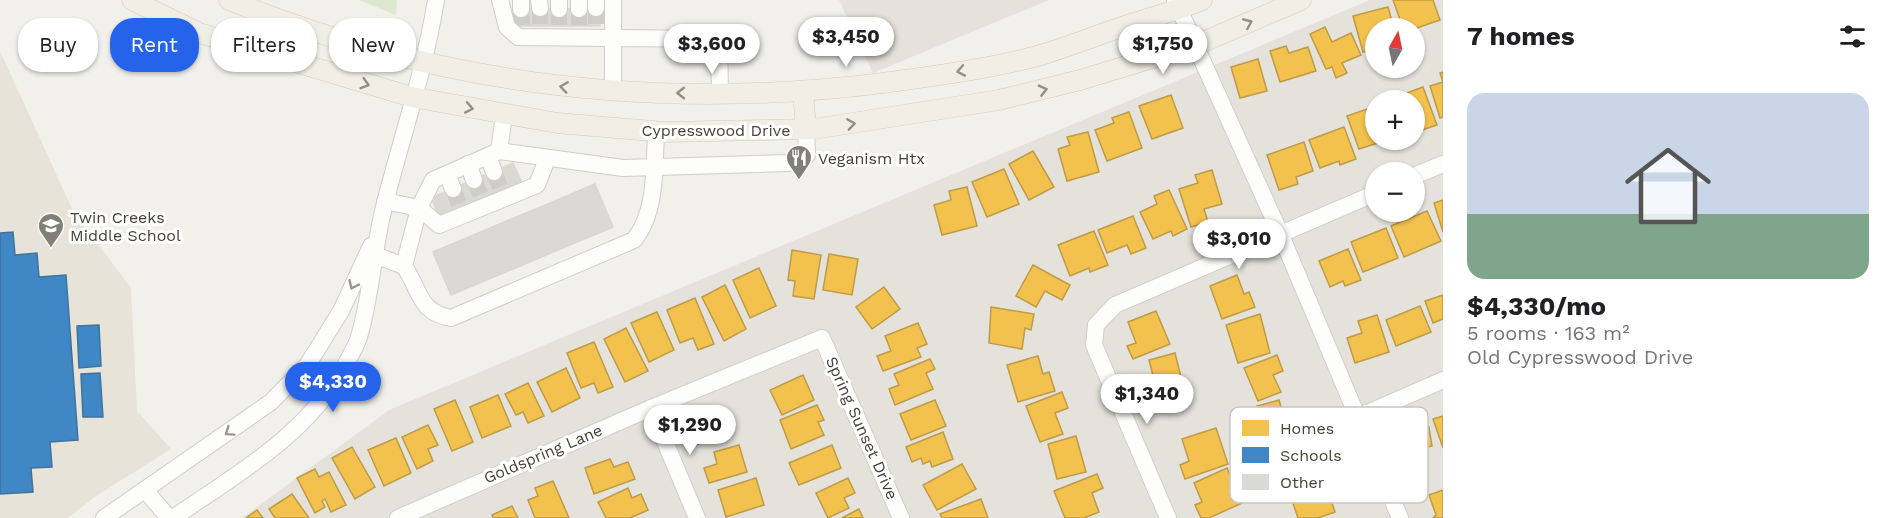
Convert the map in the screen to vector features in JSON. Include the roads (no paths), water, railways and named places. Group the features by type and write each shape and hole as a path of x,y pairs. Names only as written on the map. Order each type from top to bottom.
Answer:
{"main road":[{"name":"Cypresswood Drive","path":"132,0 199,33 412,97 557,123 656,132 806,129 908,116 999,100 1080,80 1196,45 1301,0"},
{"path":"229,0 343,42 423,63 504,79 613,91 720,94 803,91 936,76 1041,55 1177,5 1202,0"},
{"path":"803,91 806,129"}],"street":[{"path":"145,489 171,518 273,450 308,418 336,381 358,341 369,298 377,232 423,63 436,0"},
{"path":"500,0 507,27 518,37 522,32 587,32 613,38 719,39 720,94"},
{"path":"613,0 613,91"},
{"path":"1177,5 1280,233 1354,407"},
{"path":"494,172 493,153 504,115"},
{"path":"656,132 654,167 648,215 643,229 634,240 451,318 434,315 422,302 404,266 419,208 433,180 450,182 471,172 493,153 622,168 654,167 801,160 807,155 806,129"},
{"path":"385,201 419,208 440,225 461,211 503,194 537,185 547,159"},
{"path":"1425,171 1443,164"},
{"path":"1168,518 1094,345 1096,325 1115,305 1365,198"},
{"path":"104,518 271,402 308,364 341,310 377,232"},
{"path":"375,255 404,266"},
{"name":"Goldspring Lane","path":"398,518 651,408 822,338"},
{"name":"Spring Sunset Drive","path":"822,338 902,518"},
{"path":"1381,407 1443,380"},
{"path":"651,408 697,518"},
{"path":"1394,503 1400,518"}],"tunnel":[{"path":"540,8 540,26"},
{"path":"596,8 596,26"},
{"path":"521,9 522,26"},
{"path":"559,9 559,26"},
{"path":"579,9 579,26"},
{"path":"494,172 501,190"},
{"path":"474,180 482,198"},
{"path":"453,189 460,207"}],"place":[{"name":"Veganism Htx","path":"799,181"},
{"name":"Twin Creeks Middle School","path":"51,249"}]}
